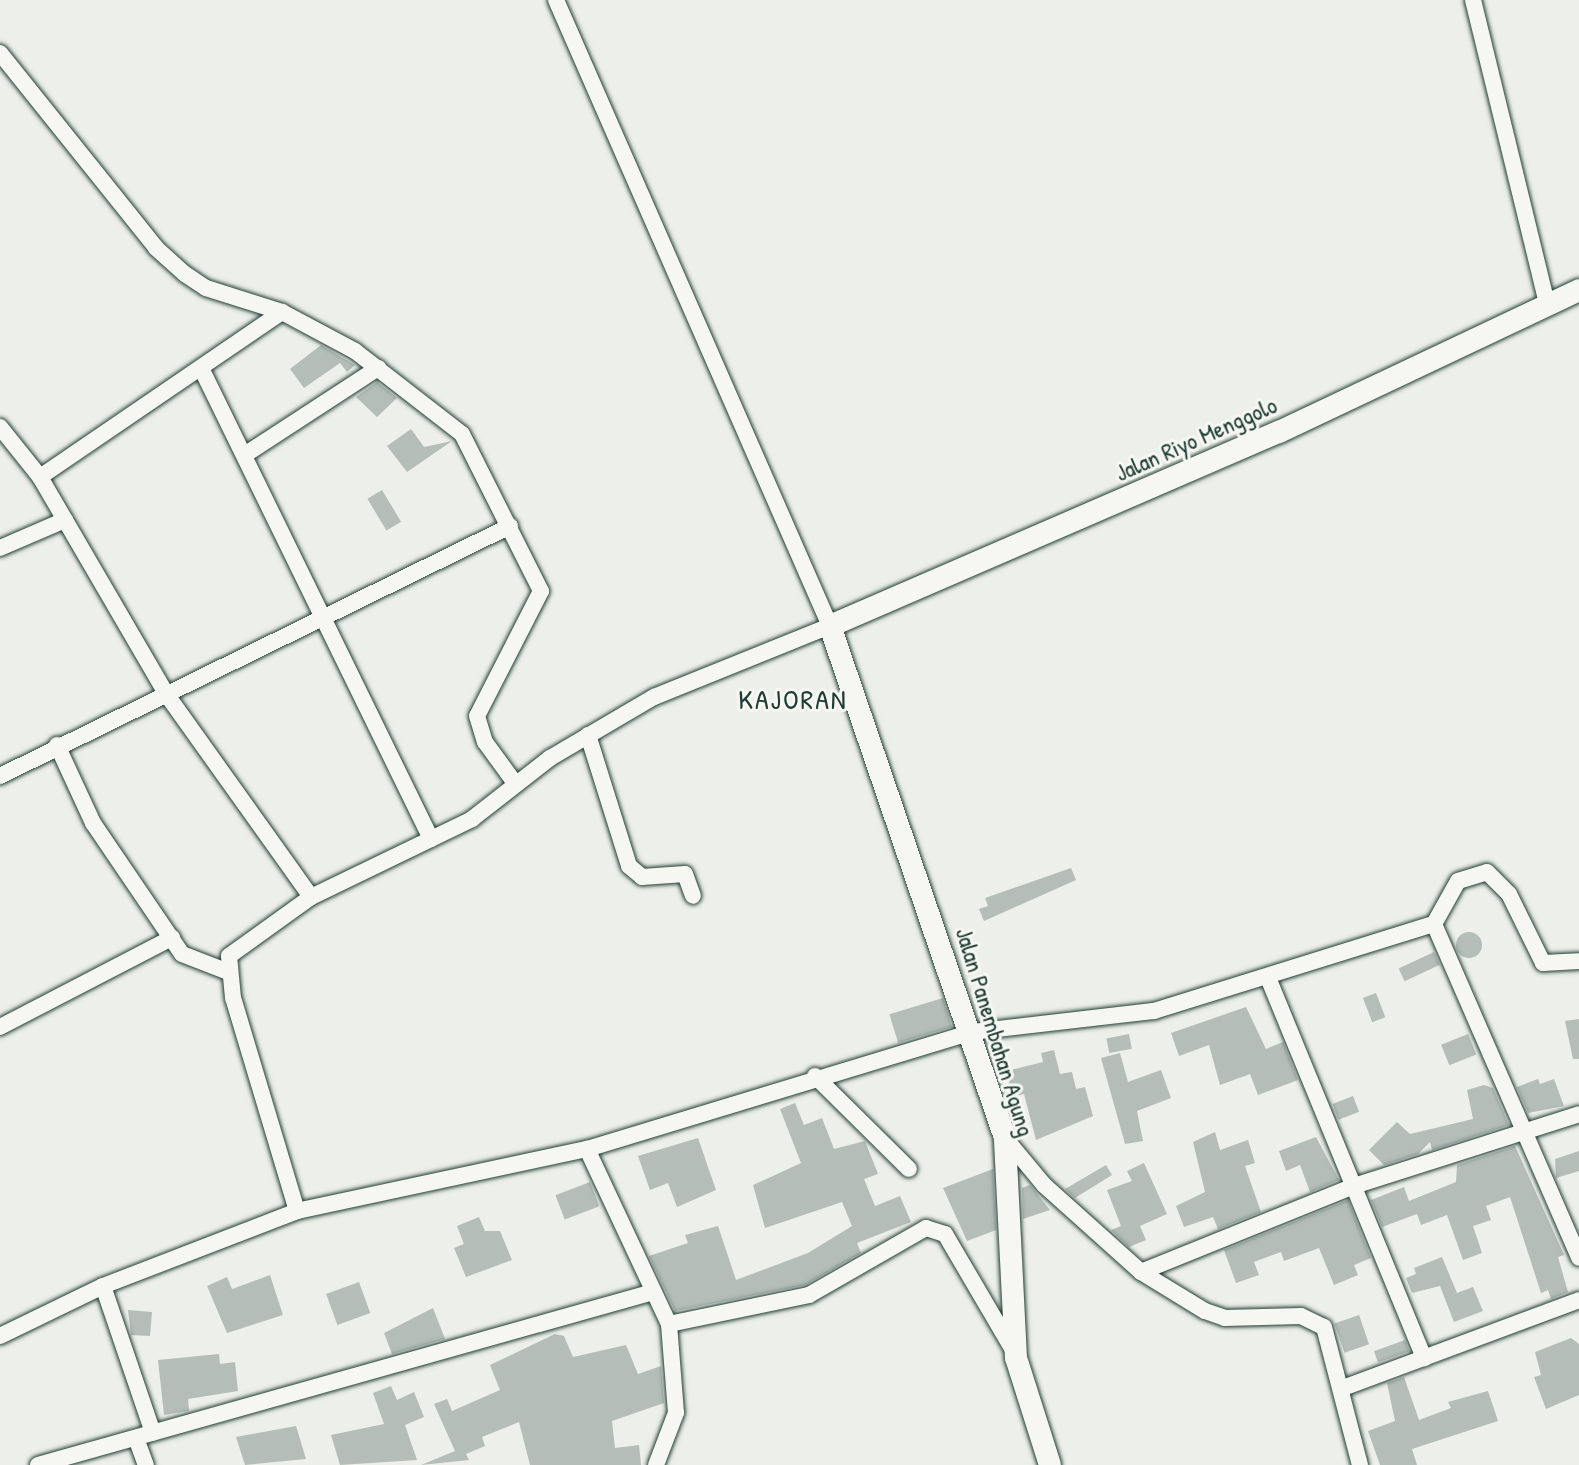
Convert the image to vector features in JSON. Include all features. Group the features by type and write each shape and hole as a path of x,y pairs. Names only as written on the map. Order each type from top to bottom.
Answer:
{"street":[{"path":"297,1208 226,971 229,956 246,940 311,897 480,814 515,783 588,735 654,697 830,626 556,0"},
{"path":"1473,0 1548,307"},
{"path":"0,53 175,265 206,288 282,312 378,368 462,434 539,586 540,602 477,716 485,742 515,783"},
{"name":"Jalan Riyo Menggolo","path":"830,626 1279,432 1579,290"},
{"path":"40,477 202,370 282,312"},
{"path":"246,454 378,368"},
{"path":"202,370 328,619 431,839"},
{"path":"0,427 40,477 167,695 311,897"},
{"path":"0,548 65,520"},
{"path":"0,776 57,745 328,619 510,526"},
{"name":"Jalan Panembahan Agung","path":"830,626 976,1043 1005,1138 1016,1355 1050,1465"},
{"path":"588,735 629,866 642,877 685,874 693,896"},
{"path":"57,745 93,823 185,957 226,971"},
{"path":"0,1336 103,1286 297,1208 588,1151 815,1076 1154,1011 1269,980 1434,924 1458,881 1487,872 1509,894 1543,963 1579,961"},
{"path":"1434,924 1527,1132 1579,1258"},
{"path":"0,1027 172,938"},
{"path":"1269,980 1424,1358"},
{"path":"815,1076 909,1169"},
{"path":"1141,1272 1354,1186 1579,1114"},
{"path":"1005,1138 1044,1185 1141,1272 1215,1315 1311,1319 1328,1333 1360,1465"},
{"path":"588,1151 669,1324 676,1413 656,1465"},
{"path":"669,1324 809,1295 934,1226 945,1234 1016,1355"},
{"path":"103,1286 144,1435 146,1465"},
{"path":"38,1465 653,1292"},
{"path":"1343,1388 1579,1300"}],"building":[{"path":"321,345 355,365 347,372 340,363 304,388 290,369"},
{"path":"377,382 397,398 377,417 356,397"},
{"path":"411,429 424,447 452,441 407,472 387,446"},
{"path":"382,490 401,522 386,530 367,499"},
{"path":"1071,868 1076,880 984,921 979,909 988,906 985,898"},
{"path":"1469,932 1478,936 1482,945 1478,954 1469,958 1460,954 1456,945 1460,936"},
{"path":"1434,952 1440,965 1405,981 1399,968"},
{"path":"1376,993 1385,1017 1372,1022 1363,998"},
{"path":"943,998 952,1027 898,1043 889,1014"},
{"path":"1246,1007 1266,1049 1283,1042 1298,1080 1258,1095 1250,1074 1220,1085 1209,1045 1179,1056 1171,1033"},
{"path":"1579,1019 1579,1059 1573,1059 1565,1021"},
{"path":"1129,1034 1132,1049 1109,1053 1106,1038"},
{"path":"1468,1034 1476,1054 1449,1065 1441,1045"},
{"path":"1054,1050 1060,1074 1072,1072 1076,1089 1085,1087 1093,1116 1036,1140 1024,1094 1012,1097 1007,1071 1043,1062 1041,1053"},
{"path":"1120,1053 1128,1082 1161,1070 1171,1098 1137,1111 1143,1141 1125,1144 1101,1058"},
{"path":"1538,1079 1540,1084 1554,1079 1564,1106 1528,1113 1517,1087"},
{"path":"1484,1085 1493,1088 1509,1125 1432,1150 1430,1142 1418,1154 1384,1165 1369,1150 1397,1122 1410,1134 1473,1119 1467,1090"},
{"path":"1353,1096 1359,1112 1339,1120 1332,1104"},
{"path":"795,1103 804,1125 822,1118 834,1149 865,1141 878,1174 864,1179 875,1206 900,1196 911,1222 857,1243 861,1253 805,1285 675,1311 649,1256 688,1243 685,1235 718,1226 736,1280 808,1253 852,1226 842,1202 765,1228 753,1185 801,1163 780,1109"},
{"path":"1215,1132 1220,1150 1248,1140 1255,1163 1245,1166 1261,1212 1218,1229 1213,1217 1184,1227 1176,1206 1205,1192 1193,1142"},
{"path":"1316,1137 1339,1180 1310,1192 1300,1165 1286,1171 1279,1151"},
{"path":"698,1138 716,1190 677,1207 668,1183 650,1190 638,1156"},
{"path":"1515,1146 1564,1255 1558,1257 1568,1292 1551,1299 1548,1290 1541,1293 1510,1197 1486,1206 1491,1220 1473,1226 1482,1253 1463,1260 1447,1215 1421,1225 1417,1214 1382,1227 1371,1200 1404,1187 1409,1201 1456,1182 1457,1165"},
{"path":"1579,1151 1579,1171 1556,1178 1555,1159"},
{"path":"1144,1163 1167,1214 1140,1226 1146,1240 1129,1247 1111,1230 1121,1226 1107,1190 1132,1181 1127,1171"},
{"path":"1106,1165 1112,1175 1075,1198 1065,1189"},
{"path":"993,1169 996,1230 967,1241 943,1188"},
{"path":"590,1182 599,1206 565,1220 555,1195"},
{"path":"1030,1185 1050,1210 1023,1219 1022,1188"},
{"path":"1348,1200 1371,1258 1354,1265 1358,1275 1334,1285 1319,1248 1284,1261 1281,1252 1254,1262 1259,1275 1236,1283 1224,1250"},
{"path":"479,1217 485,1231 500,1231 512,1260 466,1277 454,1248 464,1244 457,1226"},
{"path":"1442,1257 1457,1293 1473,1287 1483,1311 1454,1322 1440,1286 1412,1293 1406,1278 1416,1274 1414,1268"},
{"path":"270,1275 283,1315 227,1333 207,1286 227,1277 232,1289"},
{"path":"359,1282 370,1313 337,1325 326,1294"},
{"path":"433,1308 445,1339 392,1354 384,1333"},
{"path":"128,1310 152,1312 150,1336 131,1335"},
{"path":"1359,1315 1369,1344 1345,1353 1334,1323"},
{"path":"555,1334 564,1336 573,1357 626,1345 638,1374 661,1366 664,1403 612,1421 615,1448 639,1445 641,1465 530,1465 519,1422 482,1437 485,1446 466,1454 469,1460 421,1465 455,1451 434,1404 447,1399 452,1411 500,1390 490,1365"},
{"path":"1571,1338 1579,1344 1579,1395 1546,1409 1534,1377 1541,1375 1535,1352"},
{"path":"1405,1340 1409,1351 1378,1363 1374,1351"},
{"path":"219,1354 220,1364 235,1362 238,1391 188,1399 189,1411 164,1415 158,1360"},
{"path":"1404,1377 1419,1420 1451,1408 1448,1402 1488,1391 1498,1421 1412,1449 1417,1465 1380,1465 1368,1431 1395,1421 1387,1383"},
{"path":"391,1386 397,1400 414,1392 424,1417 405,1425 417,1460 340,1465 331,1435 384,1424 373,1393"},
{"path":"296,1426 306,1459 245,1465 236,1437"}],"district":[{"name":"KAJORAN","path":"793,699"}]}
